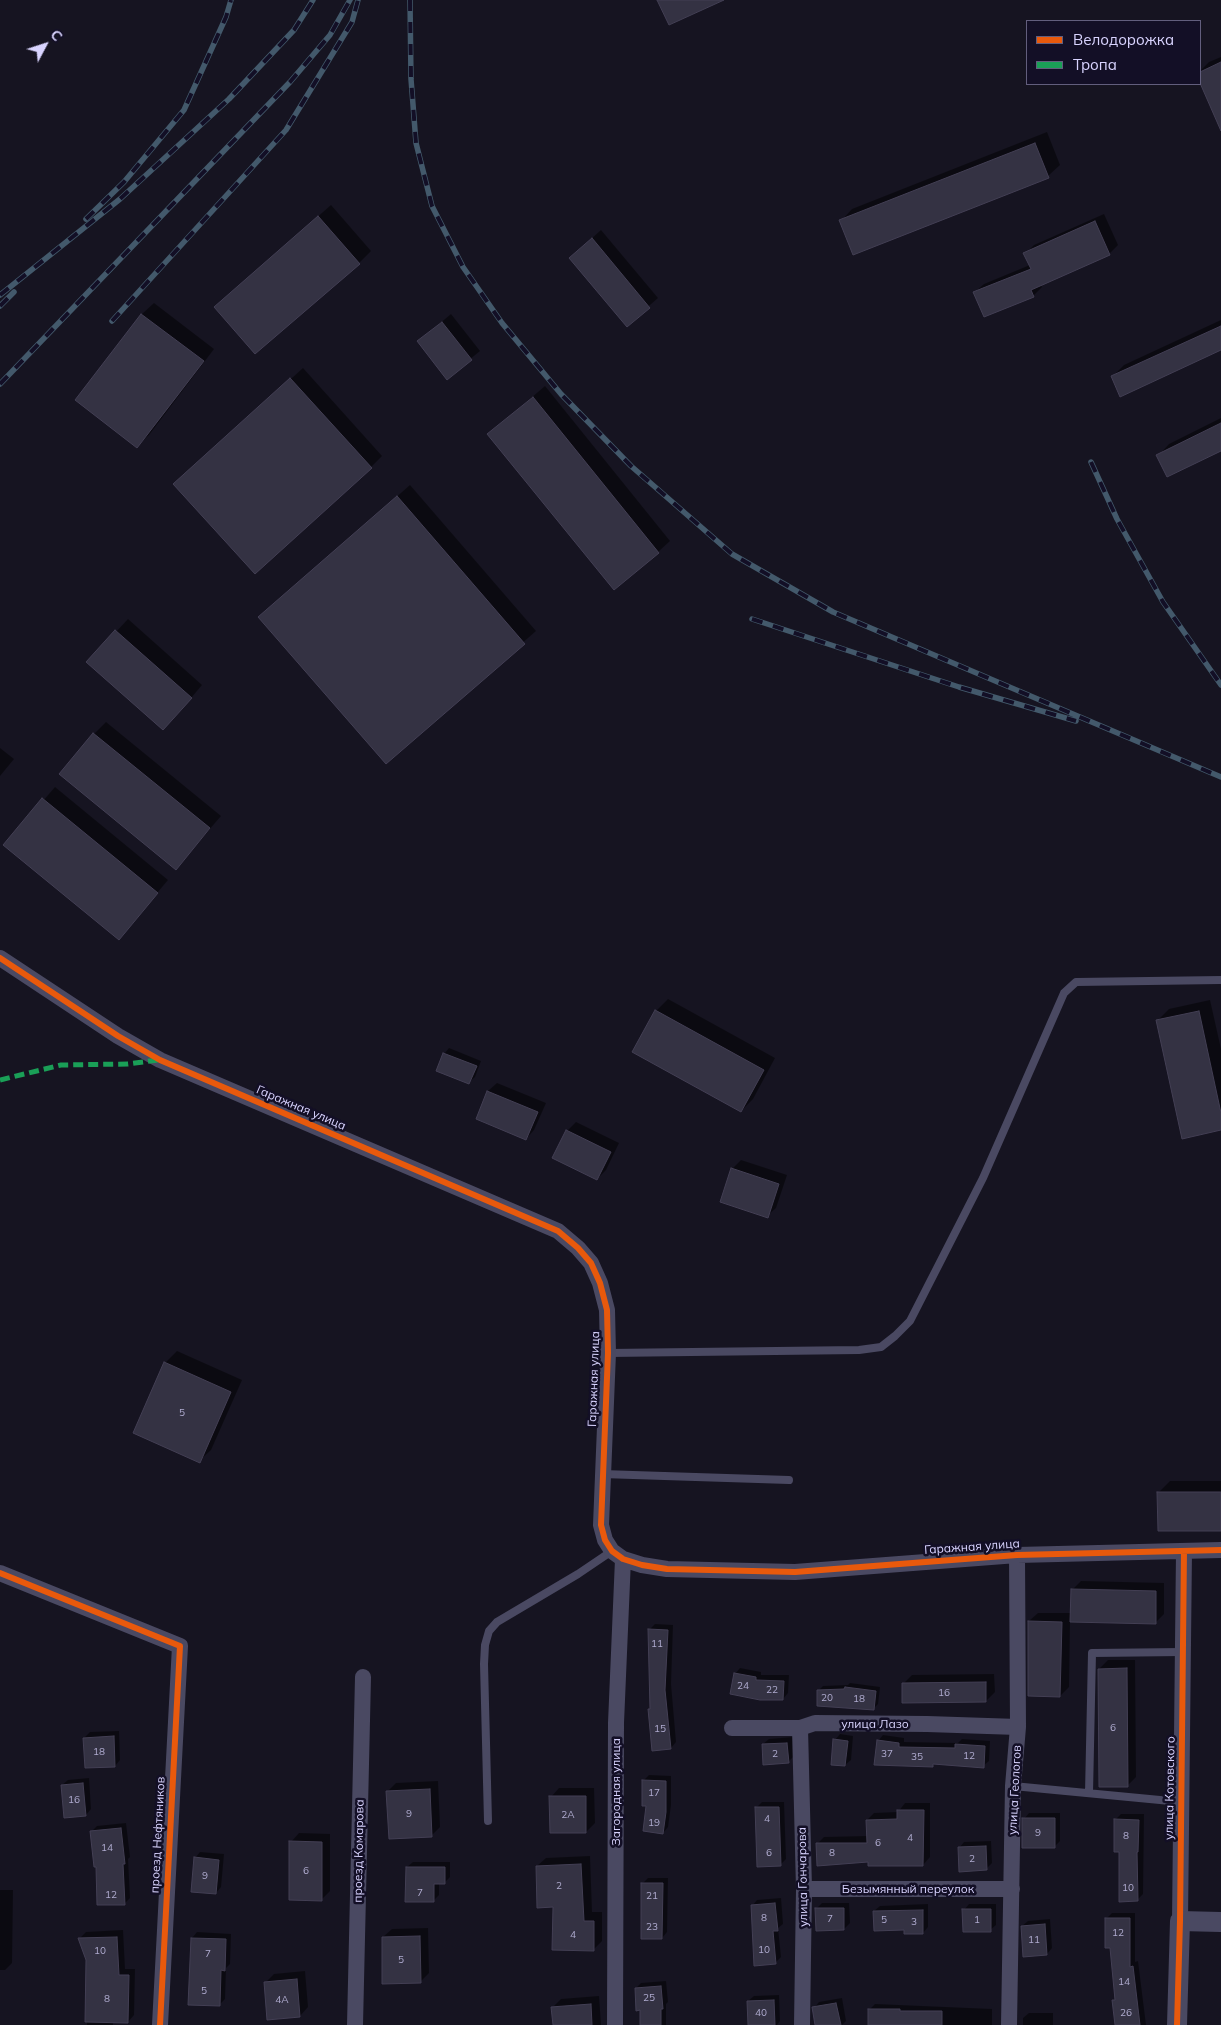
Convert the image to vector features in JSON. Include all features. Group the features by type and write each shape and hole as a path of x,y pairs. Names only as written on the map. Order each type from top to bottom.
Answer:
{"street":[{"name":"Гаражная улица","path":"0,958 118,1036 160,1060 558,1231 578,1248 591,1263 600,1283 607,1310 608,1353 600,1525 605,1540 618,1555 642,1565 667,1569 795,1572 1016,1555 1221,1550"},
{"name":"улица Котовского","path":"1176,2025 1180,1921 1184,1551"},
{"name":"Загородная улица","path":"615,2025 618,1555"},
{"name":"улица Геологов","path":"1009,2025 1014,1786 1018,1727 1016,1555"},
{"name":"проезд Нефтяников","path":"0,1573 180,1646 159,2010 160,2025"},
{"name":"проезд Комарова","path":"355,2025 363,1677"},
{"name":"улица Лазо","path":"732,1728 800,1728 815,1723 1018,1727"},
{"name":"улица Гончарова","path":"800,1728 804,1889 802,2025"},
{"name":"Безымянный переулок","path":"804,1889 1012,1889"},
{"path":"1180,1921 1221,1922"}],"lane":[{"path":"608,1353 860,1350 881,1346 895,1336 910,1321 983,1178 1064,993 1076,982 1221,980"},
{"path":"602,1474 789,1480"},
{"path":"488,1821 484,1664 485,1645 489,1631 497,1622 578,1574 618,1555"},
{"path":"1089,1793 1092,1653 1183,1652"},
{"path":"1014,1786 1181,1802"}],"building":[{"path":"657,0 724,0 669,25"},
{"path":"1221,62 1221,131 1201,85 1201,72"},
{"path":"1035,143 1049,178 853,255 839,220"},
{"path":"318,216 360,264 255,354 214,307"},
{"path":"1095,221 1110,255 1031,290 1034,297 984,317 973,292 1031,269 1023,253"},
{"path":"592,238 650,308 627,327 569,258"},
{"path":"141,314 204,361 137,448 75,400"},
{"path":"442,322 472,360 447,380 417,341"},
{"path":"1221,326 1221,350 1120,397 1111,376"},
{"path":"290,378 372,468 255,574 173,484"},
{"path":"533,397 659,553 614,590 487,434"},
{"path":"1221,423 1221,451 1167,477 1156,455"},
{"path":"397,496 525,644 386,764 258,617"},
{"path":"115,630 192,698 163,730 86,662"},
{"path":"93,733 210,828 176,870 59,774"},
{"path":"42,798 158,893 119,940 3,845"},
{"path":"655,1010 764,1070 741,1112 632,1052"},
{"path":"1199,1011 1221,1113 1221,1130 1182,1139 1156,1020"},
{"path":"443,1053 477,1066 469,1084 436,1071"},
{"path":"487,1091 538,1112 526,1140 476,1119"},
{"path":"566,1130 611,1152 597,1180 552,1158"},
{"path":"731,1168 779,1184 768,1218 720,1202"},
{"path":"164,1362 231,1392 200,1463 133,1433"},
{"path":"1157,1492 1221,1492 1221,1531 1158,1531"},
{"path":"1071,1589 1156,1591 1156,1624 1070,1622"},
{"path":"1028,1621 1062,1622 1060,1697 1028,1696"},
{"path":"648,1629 668,1630 665,1690 671,1749 652,1751 648,1709 650,1709"},
{"path":"1127,1668 1128,1787 1099,1787 1098,1669"},
{"path":"734,1673 756,1677 756,1680 784,1681 783,1700 760,1700 730,1694"},
{"path":"986,1682 986,1702 902,1703 902,1683"},
{"path":"845,1687 876,1691 874,1710 817,1706 817,1690 844,1689"},
{"path":"114,1736 115,1767 85,1768 83,1738"},
{"path":"833,1739 848,1741 845,1766 831,1765"},
{"path":"877,1740 899,1743 899,1747 955,1748 955,1744 985,1746 984,1768 933,1764 933,1767 874,1765"},
{"path":"787,1743 789,1763 763,1765 762,1744"},
{"path":"642,1780 666,1781 666,1812 663,1834 643,1831 646,1806 642,1806"},
{"path":"83,1783 86,1816 64,1818 61,1785"},
{"path":"430,1789 432,1837 389,1839 386,1791"},
{"path":"549,1796 586,1796 586,1833 550,1833"},
{"path":"755,1807 779,1807 781,1866 757,1867"},
{"path":"897,1810 924,1810 923,1866 868,1866 868,1862 817,1866 816,1843 867,1843 866,1820 897,1819"},
{"path":"1022,1818 1055,1818 1055,1848 1022,1848"},
{"path":"1114,1819 1139,1820 1137,1852 1138,1901 1119,1902 1119,1852 1114,1852"},
{"path":"121,1828 125,1864 123,1864 125,1905 97,1905 96,1867 94,1867 90,1831"},
{"path":"289,1841 322,1842 322,1901 289,1900"},
{"path":"986,1846 987,1870 959,1872 958,1847"},
{"path":"194,1857 219,1860 216,1894 191,1892"},
{"path":"581,1864 584,1921 594,1921 594,1951 552,1950 553,1907 537,1908 536,1866"},
{"path":"406,1867 445,1867 445,1884 434,1884 434,1902 405,1902"},
{"path":"641,1883 663,1883 662,1939 641,1939"},
{"path":"775,1903 778,1931 773,1931 776,1964 754,1966 751,1905"},
{"path":"815,1908 844,1908 844,1930 816,1931"},
{"path":"962,1909 991,1909 991,1932 963,1932"},
{"path":"923,1910 923,1934 904,1934 904,1930 874,1931 873,1911"},
{"path":"1105,1918 1130,1918 1130,1967 1133,1966 1140,2025 1115,2025 1112,2000 1115,2000 1110,1948 1105,1948"},
{"path":"1045,1924 1047,1955 1023,1957 1021,1926"},
{"path":"420,1936 421,1983 382,1984 382,1937"},
{"path":"117,1937 119,1975 129,1975 128,2023 85,2022 86,1960 78,1938"},
{"path":"191,1938 226,1939 225,1971 221,1970 220,2006 188,2005"},
{"path":"297,1979 300,2017 267,2020 264,1982"},
{"path":"661,1986 663,2009 661,2009 661,2025 640,2025 640,2010 636,2011 635,1988"},
{"path":"774,2000 775,2025 748,2025 747,2001"},
{"path":"836,2003 841,2025 815,2025 812,2007"},
{"path":"591,2004 592,2025 553,2025 551,2007"},
{"path":"868,2009 942,2011 942,2025 868,2025"}],"railway":[{"path":"86,219 124,182 184,110 226,17 231,0"},
{"path":"0,295 120,199 229,99 294,30 313,0"},
{"path":"0,384 290,82 330,35 350,0"},
{"path":"112,321 286,130 352,22 358,0"},
{"path":"410,0 411,79 416,143 432,206 463,267 502,323 561,394 631,466 732,554 833,612 1221,777"},
{"path":"0,306 14,292"},
{"path":"1091,462 1117,519 1163,602 1221,685"},
{"path":"752,619 959,687 1076,721"}],"marked path":[{"path":"0,1080 61,1065 128,1064 158,1060"}],"cycle path":[{"path":"0,958 118,1036 160,1060 558,1231 578,1248 591,1263 600,1283 607,1310 608,1353 601,1525 605,1540 612,1551 623,1559 642,1565 667,1569 795,1572 1017,1555 1221,1550"},
{"path":"1177,2025 1184,1551"},
{"path":"0,1573 180,1646 160,2025"}]}
